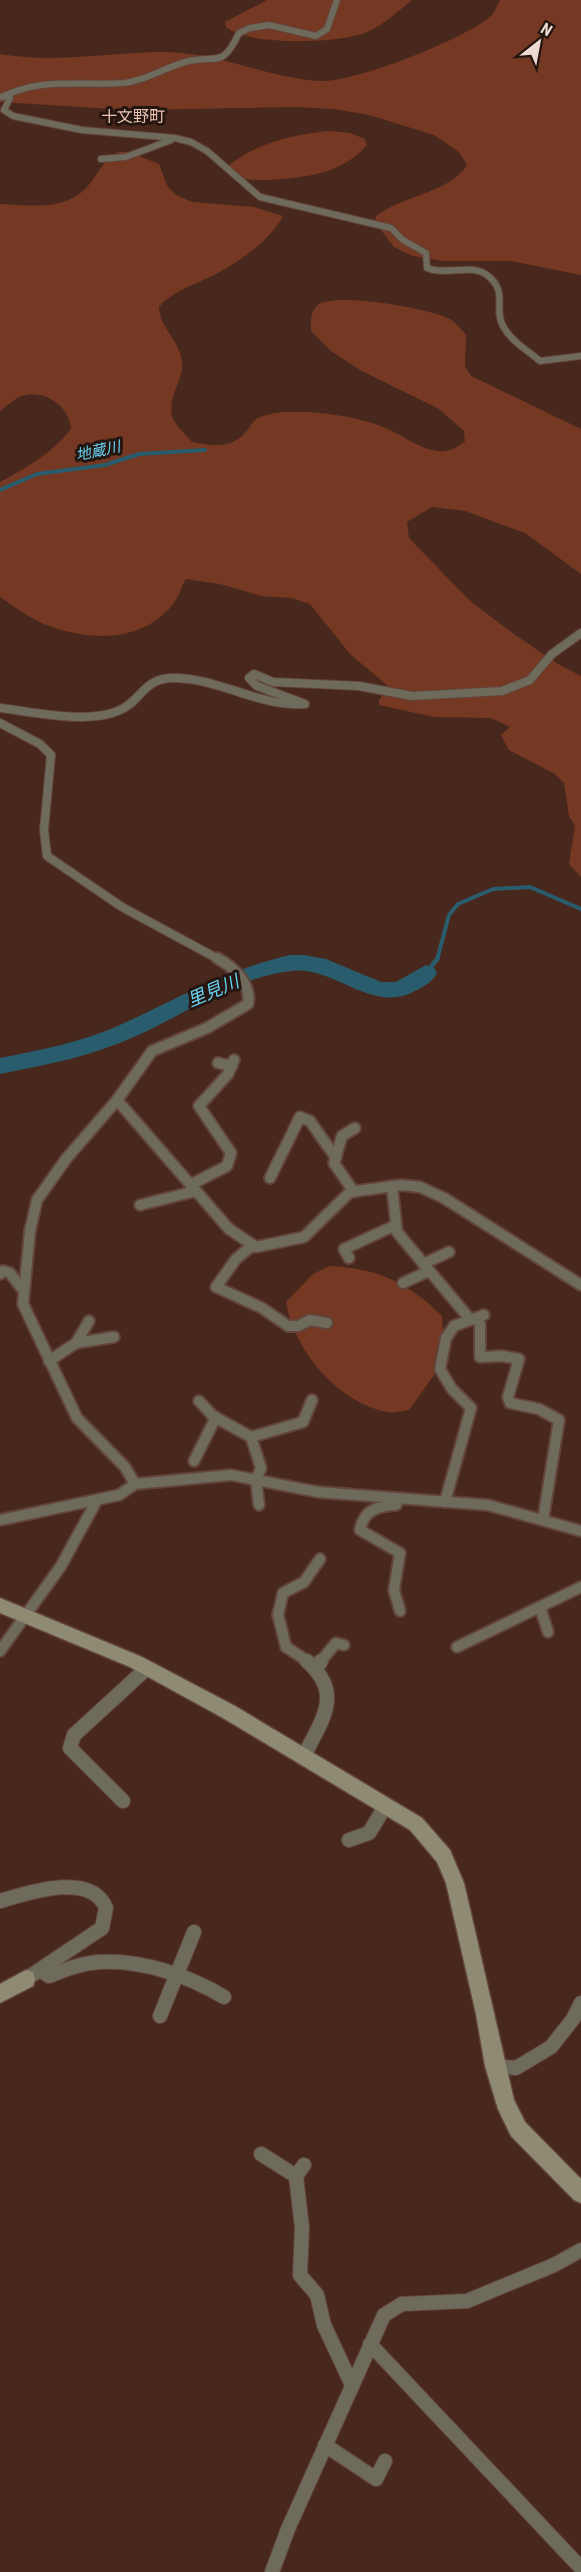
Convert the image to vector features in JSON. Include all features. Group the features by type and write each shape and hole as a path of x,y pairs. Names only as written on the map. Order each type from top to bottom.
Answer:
{"street":[{"path":"2,98 31,85 46,82 125,83 190,61 217,61 232,51 239,33 260,24 275,25 316,36 327,29 337,0"},
{"path":"2,98 9,98 4,110 13,116 81,130 177,138 191,142 207,151 260,197 384,225 403,240 426,253 427,268 436,272 473,270 486,274 501,292 501,323 510,337 540,361 581,356"},
{"path":"101,159 130,155 177,138"},
{"path":"0,708 78,715 117,711 131,703 142,686 160,679 178,678 254,698 296,706 305,704 257,687 249,678 254,674 273,682 359,686 412,696 502,691 530,680 552,654 581,633"},
{"path":"0,723 40,744 51,755 52,772 44,809 42,839 47,856 122,907 225,962 247,985 250,995 248,1004 207,1028 152,1051 117,1100 66,1159 37,1200 23,1290 23,1304 48,1361 77,1418 125,1467 135,1484"},
{"path":"140,1205 193,1188 227,1166 231,1153 199,1106 228,1074 233,1063 218,1063"},
{"path":"117,1100 229,1229 256,1247 304,1237 340,1201 354,1192 392,1186 420,1187 444,1198 581,1285"},
{"path":"270,1178 300,1117 310,1121 336,1158"},
{"path":"354,1192 334,1163 342,1136 355,1128"},
{"path":"392,1186 397,1232 469,1318"},
{"path":"343,1250 396,1225"},
{"path":"253,1245 236,1256 228,1273 216,1287 262,1308 277,1324 298,1326 310,1320 321,1319"},
{"path":"403,1283 449,1252"},
{"path":"0,1274 3,1271 10,1274 23,1290"},
{"path":"445,1502 471,1408 452,1389 440,1369 446,1332 453,1324 469,1318 482,1320 480,1357 502,1356 519,1359 508,1397 510,1403 539,1409 559,1420 543,1520"},
{"path":"76,1344 89,1321"},
{"path":"48,1361 76,1344 114,1337"},
{"path":"251,1437 261,1432 292,1428 303,1422 312,1400"},
{"path":"199,1401 216,1417 251,1437 261,1468 256,1480 259,1505"},
{"path":"195,1461 216,1417"},
{"path":"0,1520 119,1495 135,1484 231,1475 318,1492 488,1505 581,1531"},
{"path":"399,1499 396,1505 376,1506 368,1511 361,1522 360,1530 400,1553 394,1590 400,1611"},
{"path":"0,1651 61,1566 97,1500"},
{"path":"304,1756 328,1702 328,1688 317,1667 286,1647 278,1616 283,1593 304,1582 320,1559"},
{"path":"457,1647 581,1587"},
{"path":"0,1605 147,1668 304,1756 416,1824 444,1856 455,1883 505,2102 518,2129 581,2193"},
{"path":"540,1607 548,1632"},
{"path":"317,1667 330,1647 336,1643 344,1645"},
{"path":"123,1801 70,1748 74,1735 147,1668"},
{"path":"349,1840 364,1838 373,1830 386,1805"},
{"path":"0,1900 39,1891 80,1886 99,1894 106,1905 107,1917 102,1928 0,1994"},
{"path":"160,2016 174,1976 194,1932"},
{"path":"33,1974 49,1976 87,1963 132,1963 211,1988 224,1997"},
{"path":"495,2066 516,2068 551,2047 573,2019 581,2003"},
{"path":"261,2154 300,2171 302,2228 300,2275 317,2295 324,2325 352,2385"},
{"path":"272,2572 325,2445 384,2315 402,2304 467,2301 554,2265 581,2250"},
{"path":"370,2344 581,2568"},
{"path":"325,2445 376,2479 385,2460"}],"shaded area":[{"path":"267,0 412,0 391,18 373,29 337,39 274,40 238,33 226,27 225,22"},
{"path":"500,0 581,0 581,275 511,261 444,261 413,256 394,247 375,222 376,216 399,203 449,182 467,165 459,152 434,135 369,115 334,109 295,107 129,110 0,102 0,54 41,58 143,52 185,53 301,79 321,81 383,67 435,47 491,16"},
{"path":"329,131 350,133 365,139 367,145 342,165 313,175 256,180 236,176 230,170 229,165 264,145 289,137"},
{"path":"119,152 129,152 159,164 167,186 176,195 192,202 254,207 283,216 270,234 244,256 216,274 179,292 159,307 162,320 180,353 182,362 182,370 172,399 172,416 192,442 208,445 230,443 243,435 254,420 280,412 319,413 370,422 434,450 444,451 455,448 465,441 464,431 439,409 360,370 331,351 311,331 315,307 327,301 342,300 400,306 448,318 457,324 466,335 465,366 471,376 581,429 581,574 525,533 465,511 432,507 407,522 409,538 469,600 558,664 581,676 581,877 569,864 575,826 569,816 564,783 555,774 509,750 501,735 510,727 491,718 434,717 379,705 379,700 389,687 350,654 310,604 291,598 261,596 220,584 186,579 173,604 160,617 146,626 130,632 95,636 60,630 44,624 0,597 0,482 38,459 55,446 71,429 66,413 60,406 45,397 28,395 19,397 0,411 0,204 35,206 69,200 88,186 105,163"},
{"path":"330,1266 362,1270 391,1279 430,1304 442,1316 444,1354 434,1375 409,1410 387,1412 351,1397 321,1371 298,1338 286,1302 313,1274"}],"waterway":[{"name":"地蔵川","path":"0,490 37,474 105,465 139,454 205,450"},
{"path":"437,959 449,915 458,904 493,889 530,887 581,909"},
{"path":"426,973 437,959"},
{"name":"里見川","path":"0,1066 96,1043 127,1031 247,974 290,963 304,962 318,965 368,986 394,990 411,984 426,973"}],"district":[{"name":"十文野町","path":"133,116"}]}
